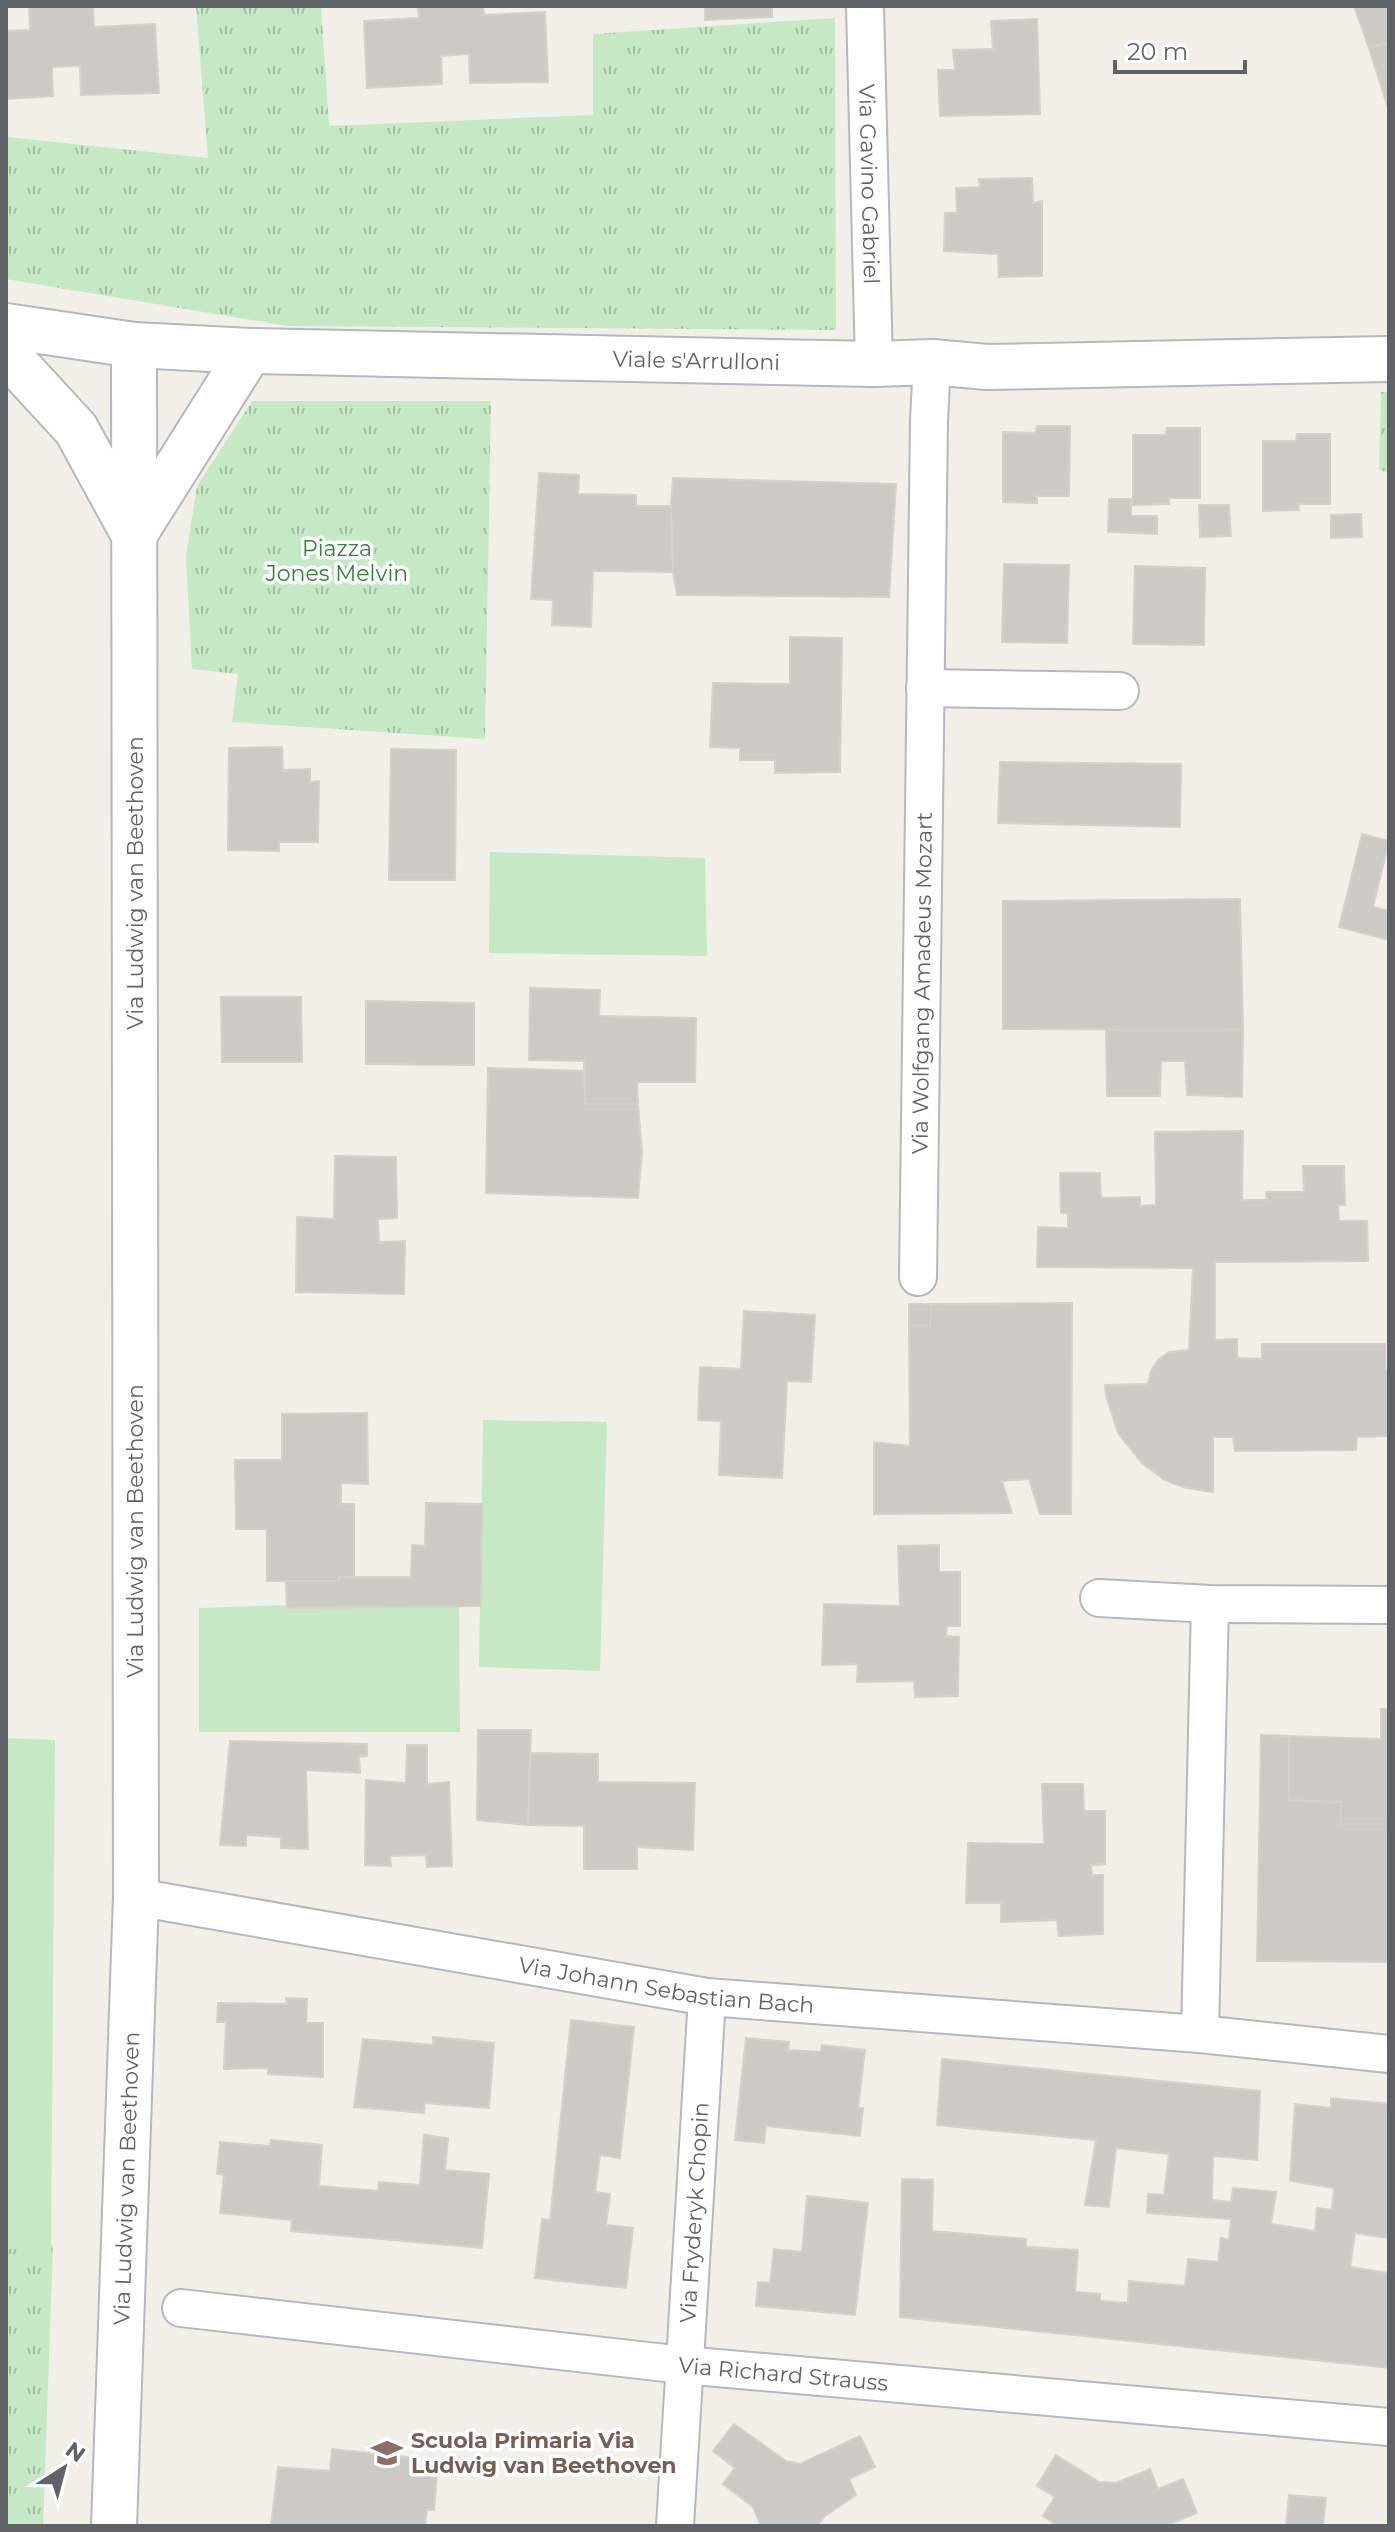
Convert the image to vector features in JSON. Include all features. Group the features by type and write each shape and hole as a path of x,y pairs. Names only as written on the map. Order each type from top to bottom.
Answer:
{"street":[{"name":"Via Gavino Gabriel","path":"865,6 874,364"},
{"name":"Viale s'Arrulloni","path":"6,326 134,345 250,351 874,364 932,362 987,367 1389,359"},
{"name":"Via Ludwig van Beethoven","path":"114,2526 136,1897 134,345"},
{"path":"134,535 250,351"},
{"name":"Via Ludwig van Beethoven","path":"6,353 76,429 134,535"},
{"name":"Via Wolfgang Amadeus Mozart","path":"918,1277 932,362"},
{"path":"925,688 1120,691"},
{"path":"1099,1598 1210,1604 1389,1605"},
{"path":"1200,2034 1210,1604"},
{"name":"Via Johann Sebastian Bach","path":"136,1897 707,1997 1200,2034 1389,2054"},
{"name":"Via Fryderyk Chopin","path":"675,2526 707,1997"},
{"name":"Via Richard Strauss","path":"181,2308 683,2365 1389,2427"}],"green space":[{"path":"196,6 321,6 329,126 593,115 593,34 835,18 836,330 288,326 6,279 6,137 208,158"},
{"path":"1381,392 1389,392 1389,473 1379,470"},
{"name":"Piazza Jones Melvin","path":"252,401 491,401 485,739 232,722 238,674 192,669 186,556 197,486"},
{"path":"490,852 705,858 707,956 489,953"},
{"path":"483,1420 607,1422 600,1671 479,1667"},
{"path":"287,1605 287,1608 459,1606 460,1732 199,1732 199,1608"},
{"path":"6,1738 55,1740 51,2249 6,2249"},
{"path":"6,2244 53,2245 43,2526 6,2526"}],"building":[{"path":"29,6 93,6 94,27 155,24 159,93 81,95 80,66 52,67 53,96 6,99 6,31 30,30"},
{"path":"418,6 483,6 484,15 545,12 548,82 470,83 469,54 441,56 442,84 367,88 364,21 419,18"},
{"path":"705,6 772,6 772,17 705,20"},
{"path":"1354,6 1389,6 1389,42 1369,48"},
{"path":"1037,19 1040,114 940,116 938,70 955,70 953,50 993,49 991,21"},
{"path":"1389,42 1389,111 1369,48"},
{"path":"1032,178 1033,203 1042,201 1042,276 999,277 998,254 944,251 945,213 957,213 956,188 980,187 979,179"},
{"path":"1037,426 1070,426 1069,496 1037,496 1037,503 1003,502 1003,432 1036,433"},
{"path":"1167,428 1200,428 1200,498 1169,498 1169,504 1133,505 1133,435 1166,435"},
{"path":"1297,434 1330,434 1330,504 1298,504 1299,510 1263,511 1263,441 1296,441"},
{"path":"539,473 579,475 578,494 636,495 636,506 671,506 673,572 593,571 591,627 552,625 553,600 531,599"},
{"path":"673,478 896,484 889,597 677,595 673,572"},
{"path":"1109,499 1131,499 1131,516 1157,516 1157,534 1108,532"},
{"path":"1199,505 1229,505 1231,536 1200,537"},
{"path":"1361,514 1362,537 1331,538 1331,515"},
{"path":"1004,564 1069,565 1067,643 1002,642"},
{"path":"1135,566 1205,568 1204,645 1133,644"},
{"path":"790,637 842,638 840,772 775,773 775,760 740,760 740,748 710,747 713,683 790,684"},
{"path":"282,747 283,770 310,769 310,782 319,781 318,842 279,842 279,851 228,850 229,748"},
{"path":"391,749 456,750 455,880 389,880"},
{"path":"1000,762 1181,764 1180,827 998,823"},
{"path":"1362,834 1389,841 1373,907 1389,911 1389,940 1339,927"},
{"path":"1240,899 1243,1030 1003,1029 1003,901"},
{"path":"530,988 600,990 599,1016 696,1018 695,1082 637,1082 638,1104 585,1104 584,1061 529,1060"},
{"path":"221,997 301,997 302,1062 222,1062"},
{"path":"366,1001 474,1003 474,1065 366,1064"},
{"path":"1106,1030 1243,1030 1242,1097 1187,1095 1185,1061 1161,1061 1160,1096 1107,1096"},
{"path":"488,1068 585,1071 585,1104 638,1104 642,1152 638,1198 486,1193"},
{"path":"1243,1131 1242,1200 1267,1200 1266,1192 1304,1192 1303,1166 1344,1166 1345,1205 1338,1205 1339,1221 1367,1221 1368,1261 1215,1262 1215,1340 1237,1339 1237,1358 1262,1359 1262,1344 1385,1344 1385,1370 1389,1370 1389,1436 1357,1437 1356,1450 1235,1451 1233,1437 1213,1437 1213,1492 1175,1484 1142,1463 1118,1433 1105,1385 1148,1384 1158,1360 1169,1352 1189,1350 1193,1268 1037,1267 1038,1227 1068,1228 1068,1213 1061,1213 1060,1173 1100,1173 1101,1198 1140,1197 1140,1206 1156,1205 1155,1132"},
{"path":"335,1156 396,1157 397,1218 378,1219 379,1242 405,1241 404,1294 296,1292 297,1217 334,1219"},
{"path":"1072,1303 1071,1514 1040,1514 1029,1479 1002,1481 1012,1513 874,1514 874,1442 910,1446 909,1326 930,1326 931,1304"},
{"path":"909,1304 931,1304 930,1326 909,1326"},
{"path":"744,1311 815,1315 811,1382 787,1381 782,1478 719,1475 721,1421 698,1420 700,1367 741,1369"},
{"path":"367,1413 368,1484 341,1483 341,1504 354,1504 354,1577 339,1577 339,1581 267,1581 267,1529 236,1529 235,1460 282,1460 282,1414"},
{"path":"426,1503 482,1504 481,1606 287,1608 286,1581 411,1577 412,1545 425,1546"},
{"path":"939,1545 939,1572 960,1572 960,1626 947,1626 946,1636 959,1637 958,1696 915,1697 914,1681 857,1682 858,1664 822,1665 824,1604 900,1606 898,1546"},
{"path":"1381,1709 1389,1709 1389,1824 1341,1824 1341,1802 1289,1800 1289,1736 1381,1739"},
{"path":"478,1730 531,1730 528,1825 477,1820"},
{"path":"1261,1735 1289,1736 1289,1800 1341,1802 1341,1824 1389,1824 1389,1962 1257,1961"},
{"path":"230,1741 367,1744 367,1756 359,1757 360,1773 306,1770 308,1849 281,1848 281,1837 246,1835 246,1846 220,1845"},
{"path":"407,1745 427,1745 427,1784 449,1782 452,1866 427,1867 426,1855 390,1856 391,1866 365,1865 366,1780 406,1783"},
{"path":"530,1753 598,1754 598,1782 695,1783 693,1850 637,1847 637,1869 584,1869 584,1826 528,1825"},
{"path":"1042,1784 1083,1784 1084,1811 1105,1811 1105,1864 1091,1865 1092,1875 1103,1875 1103,1934 1059,1936 1057,1920 1001,1922 1001,1903 966,1903 968,1843 1044,1844"},
{"path":"286,1998 307,1999 306,2023 323,2023 323,2077 268,2074 268,2068 224,2069 226,2022 217,2022 218,2003 287,2004"},
{"path":"571,2020 634,2027 620,2158 600,2155 595,2192 610,2194 606,2225 633,2228 626,2288 535,2278 542,2219 550,2220"},
{"path":"433,2037 494,2043 489,2108 425,2103 424,2113 354,2107 363,2039 433,2045"},
{"path":"746,2038 789,2042 788,2050 821,2052 822,2045 865,2050 858,2108 863,2108 860,2136 766,2126 764,2143 735,2140"},
{"path":"942,2059 1260,2091 1257,2160 1213,2156 1212,2200 1231,2202 1233,2188 1276,2192 1271,2224 1315,2231 1317,2208 1332,2210 1334,2188 1290,2181 1295,2104 1331,2108 1331,2098 1389,2104 1389,2238 1355,2233 1350,2267 1389,2273 1389,2368 900,2317 902,2179 933,2180 932,2231 1026,2239 1026,2247 1078,2250 1075,2292 1100,2294 1100,2301 1128,2303 1129,2281 1185,2286 1188,2259 1218,2262 1221,2238 1229,2240 1231,2219 1147,2213 1148,2194 1164,2195 1169,2154 1116,2148 1109,2207 1085,2205 1096,2140 937,2125"},
{"path":"424,2135 448,2138 445,2170 489,2174 482,2248 291,2231 292,2220 220,2213 224,2175 217,2174 220,2142 270,2146 271,2140 322,2145 319,2186 378,2191 379,2182 420,2185"},
{"path":"807,2196 868,2203 855,2315 756,2306 758,2282 770,2283 774,2249 802,2252"},
{"path":"734,2424 786,2461 800,2464 860,2436 875,2467 849,2479 856,2495 825,2516 817,2526 761,2526 753,2507 723,2484 735,2468 713,2451"},
{"path":"332,2449 414,2458 413,2471 437,2473 434,2510 427,2510 425,2526 271,2526 278,2467 330,2471"},
{"path":"1056,2455 1099,2482 1116,2483 1150,2469 1158,2489 1183,2479 1197,2513 1165,2526 1058,2526 1043,2516 1055,2497 1037,2486"},
{"path":"1289,2495 1326,2498 1323,2525 1346,2526 1286,2526"}],"place":[{"name":"Scuola Primaria Via Ludwig van Beethoven","path":"387,2453"}]}
